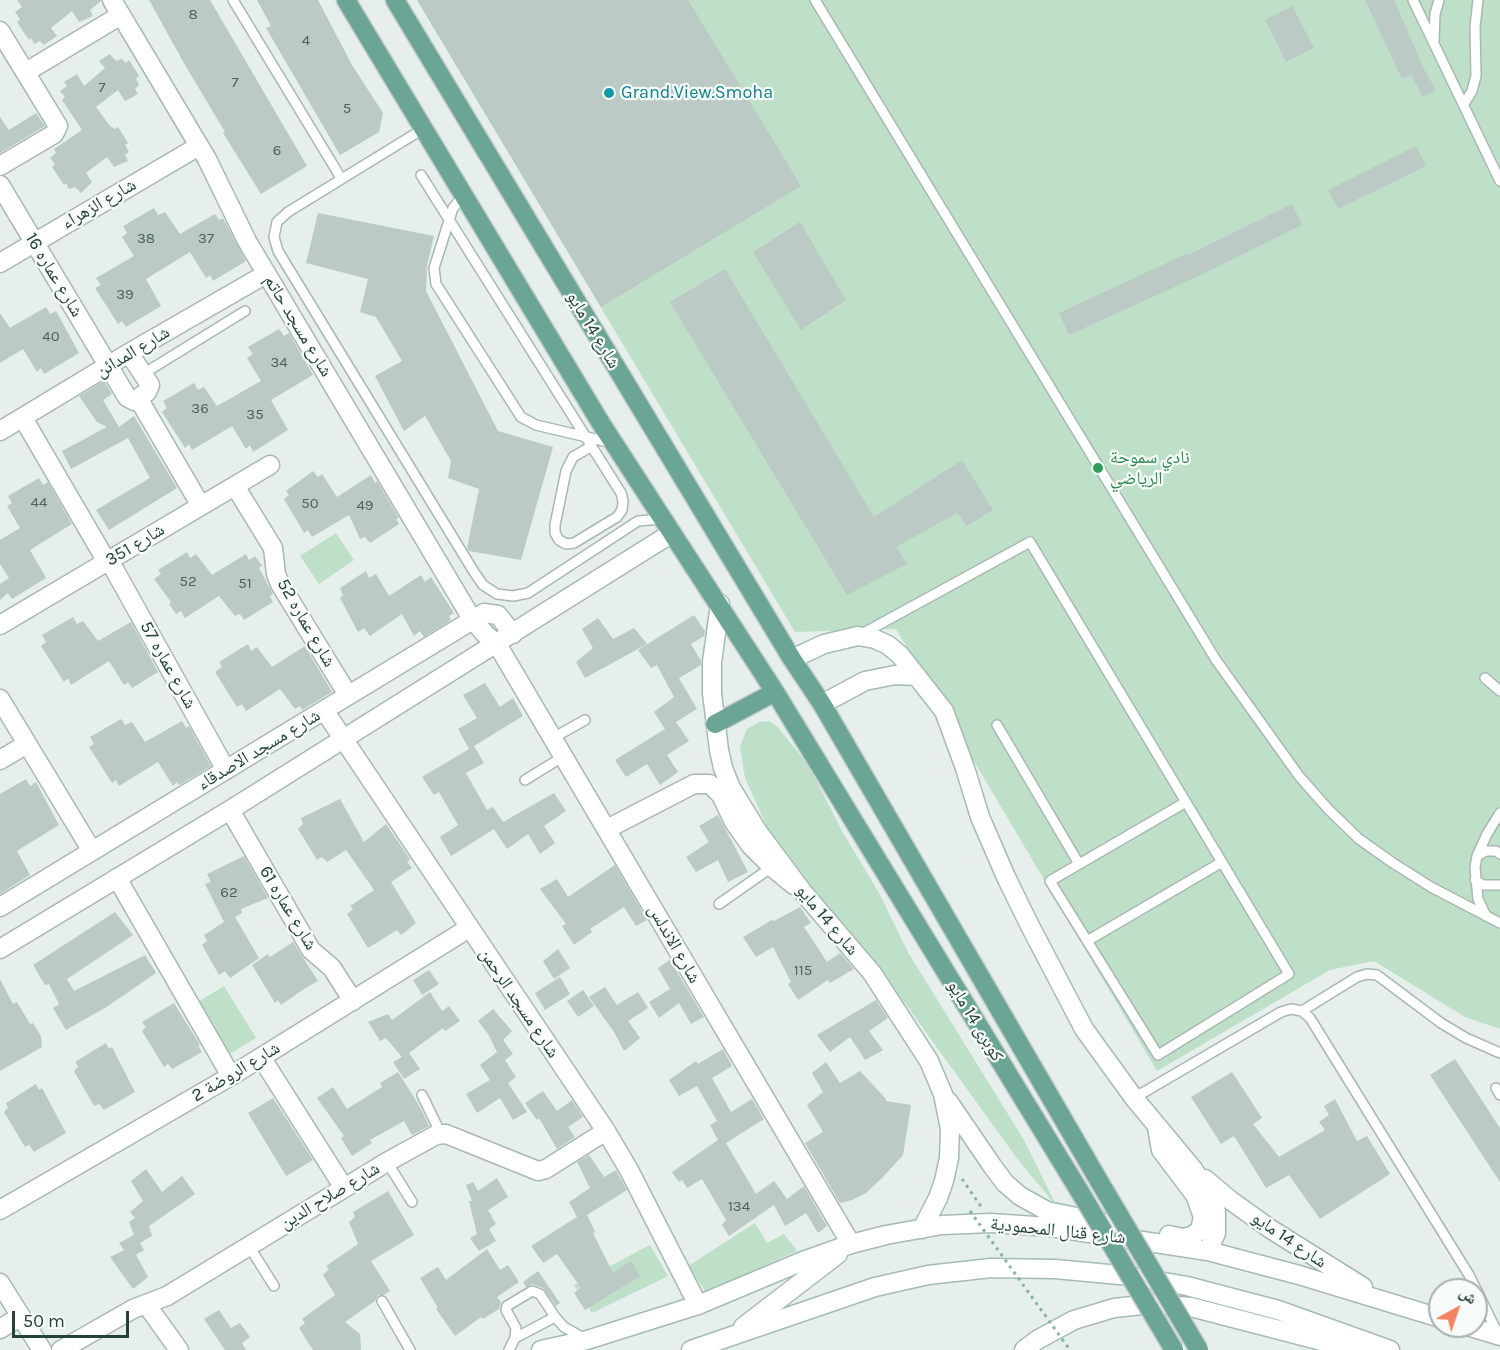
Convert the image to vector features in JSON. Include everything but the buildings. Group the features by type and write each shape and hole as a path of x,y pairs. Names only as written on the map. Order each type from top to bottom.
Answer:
{"main road":[{"path":"346,0 614,443 775,692 714,724"},
{"name":"شارع 14 مايو","path":"395,0 792,659 822,704"},
{"name":"كوبرى 14 مايو","path":"775,692 1174,1350"},
{"name":"كوبرى 14 مايو","path":"822,704 1199,1350"}],"street":[{"path":"26,72 116,7"},
{"name":"شارع مسجد حاتم","path":"116,7 218,179 240,227 266,274 472,619 497,644"},
{"path":"0,31 56,121 58,129 54,134 0,166"},
{"name":"شارع الزهراء","path":"0,263 199,146"},
{"name":"شارع عماره 16","path":"0,185 129,399 134,401 138,398"},
{"name":"شارع المدائن","path":"0,431 266,274"},
{"path":"129,353 150,388 138,398 201,506"},
{"name":"شارع عماره 57","path":"22,418 108,561 226,770"},
{"name":"شارع 351","path":"0,625 270,465"},
{"name":"شارع عماره 52","path":"235,486 273,548 276,574 280,584 348,695"},
{"name":"شارع مسجد الاصدقاء","path":"0,949 230,810 513,634 668,526"},
{"name":"شارع 14 مايو","path":"720,604 712,662 714,724 723,768 731,788 758,832 802,891 872,973 929,1061 943,1094 950,1130 949,1158 938,1198 922,1229"},
{"name":"شارع مسجد الاصدقاء","path":"0,907 472,619 484,613 494,613 502,618 513,634"},
{"name":"شارع 14 مايو","path":"792,659 824,644 858,636 875,639 888,645 900,655 947,718 980,817 1034,935 1084,1029 1134,1098 1193,1169 1213,1202 1216,1212 1216,1233 1208,1251"},
{"name":"شارع الاندلس","path":"497,644 851,1244"},
{"path":"822,704 865,681 895,675 917,676"},
{"path":"0,699 93,851"},
{"name":"شارع مسجد الرحمن","path":"324,710 606,1131 629,1170 698,1305"},
{"path":"0,760 27,744"},
{"path":"607,830 694,784 710,784 721,795 734,822 751,846 772,867 802,891"},
{"name":"شارع عماره 61","path":"230,810 310,950 332,968 353,1000"},
{"path":"117,878 231,1076"},
{"name":"شارع الروضة 2","path":"0,1210 231,1076 469,928"},
{"path":"261,1057 344,1188"},
{"path":"943,1094 1005,1183 1033,1205 1047,1211 1187,1238 1200,1230 1203,1221 1202,1212 1195,1196 1161,1150 1157,1126"},
{"path":"441,1134 538,1170 546,1169 606,1131"},
{"name":"شارع صلاح الدين","path":"61,1350 133,1309 167,1296 387,1162 441,1134"},
{"name":"شارع 14 مايو","path":"1193,1169 1269,1228 1339,1273 1391,1302"},
{"name":"شارع قنال المحمودية","path":"542,1350 587,1340 698,1305 851,1244 942,1225 991,1222 1050,1227 1208,1251 1261,1264 1428,1314"},
{"path":"731,1337 851,1244"},
{"name":"شارع قنال المحمودية","path":"691,1350 875,1287 928,1275 991,1268 1055,1269 1130,1276 1187,1286 1278,1310 1390,1350"},
{"path":"0,1283 42,1350"},
{"path":"147,1304 179,1350"},
{"path":"1024,1350 1037,1340 1074,1320 1114,1308 1152,1304 1191,1306 1356,1350"},
{"path":"0,1329 21,1316"}],"lane":[{"path":"233,0 341,178"},
{"path":"815,0 1216,660 1299,776 1359,839 1412,875 1500,923"},
{"path":"1413,0 1500,181"},
{"path":"1434,42 1435,14 1439,0"},
{"path":"1464,104 1472,91 1476,76 1474,27 1478,0"},
{"path":"423,129 288,212 277,222 274,237 278,251 483,585 497,594 513,596 528,592 638,521 668,526"},
{"path":"421,175 592,446 621,493 622,510 611,523 574,543 566,544 559,540 555,533 566,471 573,457 592,446"},
{"path":"463,196 453,208 434,268 435,279 509,401 528,422 614,443"},
{"path":"143,374 245,311"},
{"path":"858,636 1030,542 1186,802 1222,862 1289,974 1158,1055 1050,881 1186,802"},
{"path":"1485,678 1500,691"},
{"path":"554,738 585,720"},
{"path":"997,725 1079,864"},
{"path":"525,780 564,756"},
{"path":"1486,917 1478,899 1475,880 1477,856 1500,813"},
{"path":"1477,856 1486,851 1496,851 1500,854"},
{"path":"1087,941 1222,862"},
{"path":"718,904 772,867"},
{"path":"1475,880 1483,885 1500,885"},
{"path":"1302,1011 1357,977 1367,974 1377,975 1441,1023 1466,1038 1500,1053"},
{"path":"1134,1098 1281,1012 1291,1009 1302,1011 1310,1018 1468,1275 1499,1336"},
{"path":"422,1095 441,1134"},
{"path":"387,1162 412,1202"},
{"path":"249,1246 274,1286"},
{"path":"509,1350 515,1338 516,1328 506,1310 507,1306 528,1292 536,1291 540,1294 564,1327 587,1340"},
{"path":"382,1301 410,1350"},
{"path":"515,1338 555,1317"}],"path":[{"path":"949,1158 991,1222"},
{"path":"970,1211 1070,1350"}],"green space":[{"name":"نادي سموحة الرياضي","path":"417,0 1500,0 1500,1029 1465,1017 1374,961 1330,970 1157,1071 896,629 795,632"},
{"path":"336,533 354,560 319,584 300,556"},
{"path":"769,721 777,726 809,766 842,831 879,893 909,954 1024,1140 1057,1207 1016,1157 907,1006 804,881 767,827 745,778 740,746 747,729 759,722"},
{"path":"224,986 256,1038 228,1055 198,1002"},
{"path":"755,1223 767,1243 784,1234 797,1251 706,1292 688,1266"},
{"path":"650,1245 668,1276 592,1313 574,1285"}],"place":[{"name":"Grand.View.Smoha","path":"609,93"},
{"name":"نادي سموحة الرياضي","path":"1098,468"}]}
